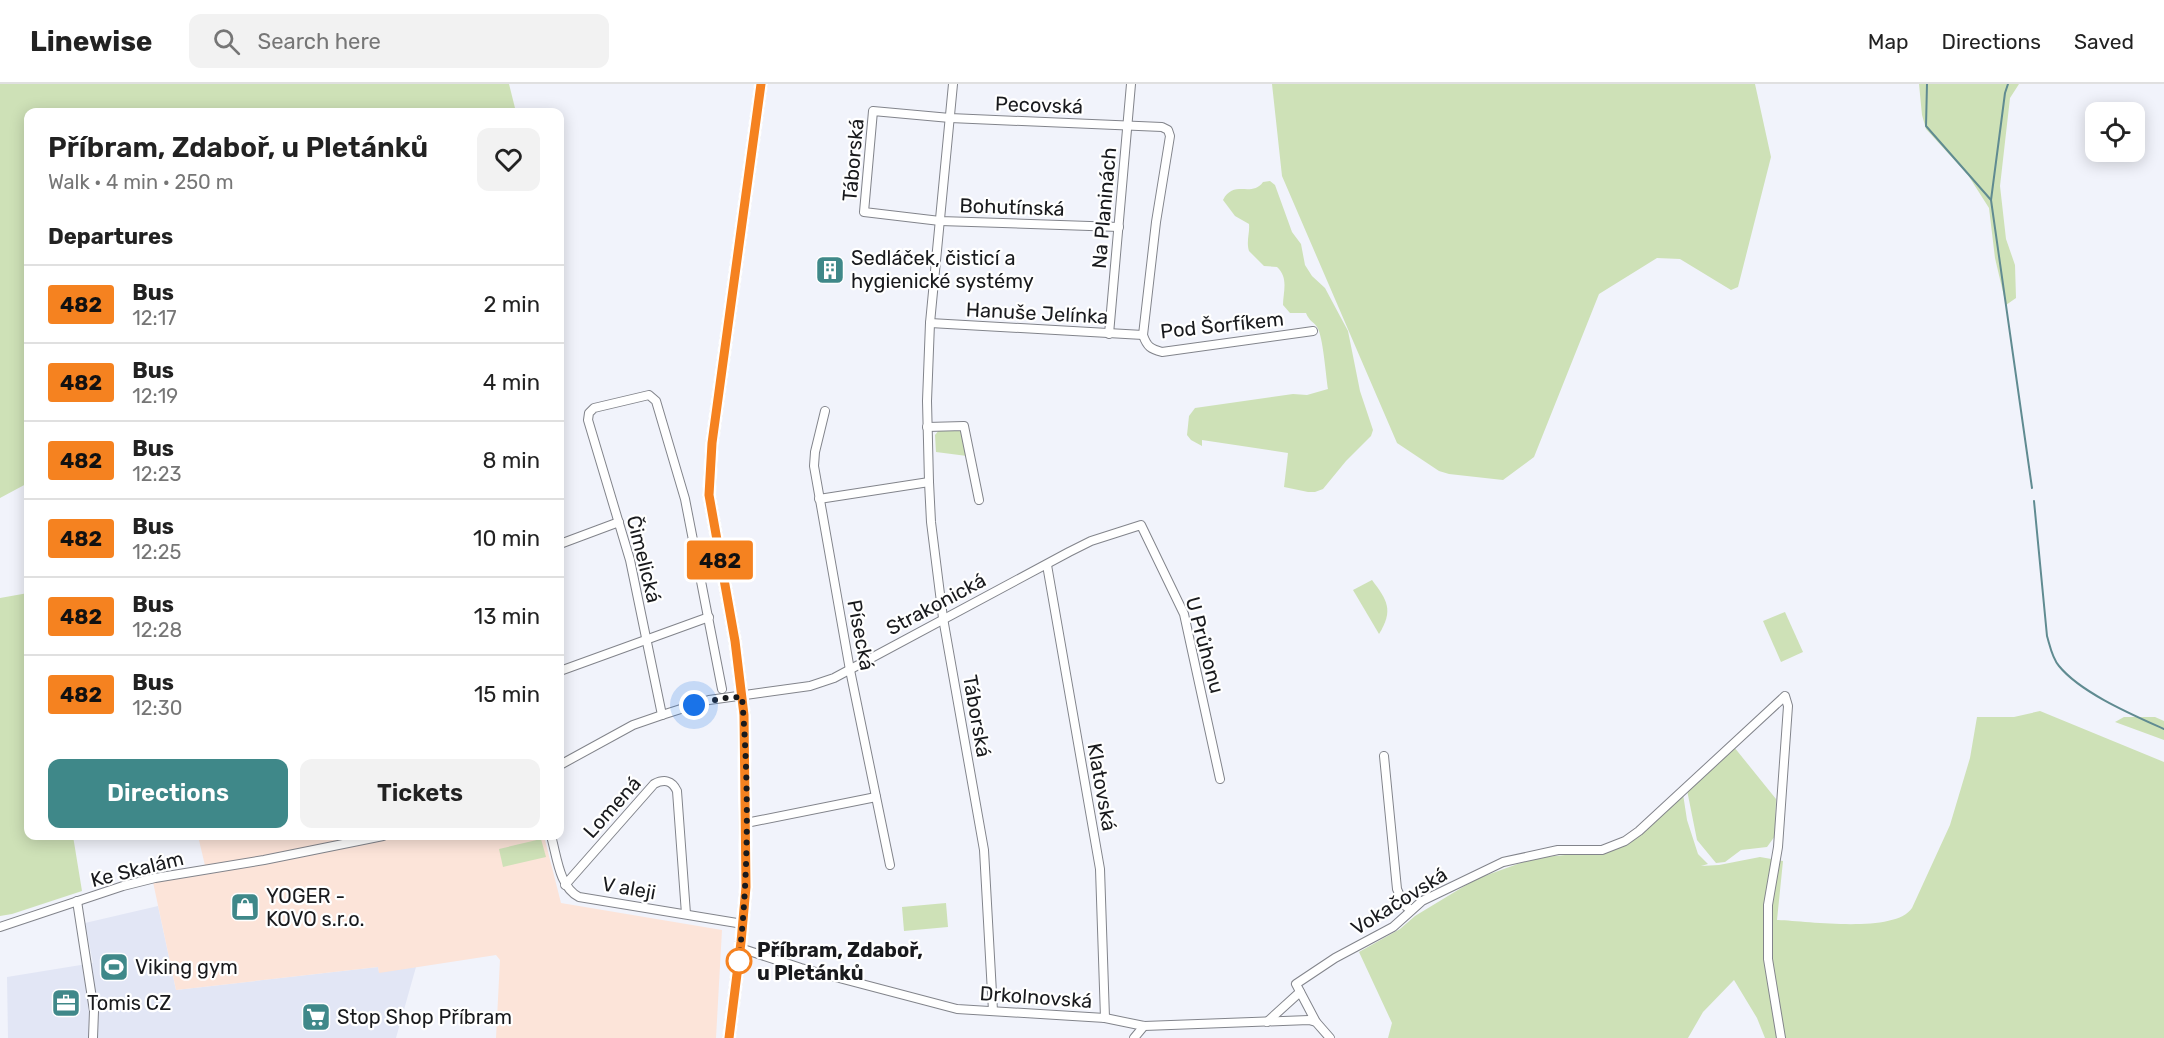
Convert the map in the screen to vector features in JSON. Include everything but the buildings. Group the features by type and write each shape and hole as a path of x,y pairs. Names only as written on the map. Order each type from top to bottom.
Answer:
{"street":[{"path":"729,1038 746,887 742,697 735,641 709,495 712,443 719,387 761,84"},
{"name":"Táborská","path":"953,84 930,323 927,427 929,482 931,522 943,618 984,850 993,1011"},
{"name":"Na Planinách","path":"1109,334 1131,84"},
{"name":"Táborská","path":"940,221 864,212 873,111 950,118"},
{"name":"Pecovská","path":"950,118 1127,124 1162,127 1168,130 1170,136 1156,222 1143,335"},
{"name":"Bohutínská","path":"940,221 1119,227"},
{"name":"Hanuše Jelínka","path":"930,323 1143,335"},
{"name":"Pod Šorfíkem","path":"1143,335 1146,343 1152,349 1162,352 1313,331"},
{"name":"Čimelická","path":"663,715 630,560 588,420 589,413 594,408 649,395 656,401 685,499 709,617"},
{"name":"Písecká","path":"825,411 814,466 850,670 890,865"},
{"path":"927,427 964,426 979,500"},
{"path":"819,499 929,482"},
{"path":"564,543 619,522"},
{"name":"Strakonická","path":"564,763 633,725 709,700 810,687 850,670 943,618 1091,541 1142,525"},
{"name":"U Průhonu","path":"1142,525 1184,614 1220,779"},
{"name":"Klatovská","path":"1047,565 1100,869 1106,1018"},
{"path":"564,670 709,617 722,689"},
{"name":"Vokačovská","path":"1267,1022 1298,988 1335,958 1393,927 1411,910 1431,897 1503,862 1558,850 1602,850 1640,831 1682,789 1785,696 1788,706 1778,847 1768,905 1768,959 1781,1038"},
{"path":"1384,756 1398,889 1404,905 1411,910"},
{"name":"Lomená","path":"565,885 654,784 660,780 668,781 674,784 677,791 686,914"},
{"path":"746,823 876,797"},
{"name":"Ke Skalám","path":"0,927 155,878 264,860 363,840"},
{"path":"552,840 565,885"},
{"name":"V aleji","path":"565,885 579,897 743,924"},
{"path":"77,902 94,1011 93,1038"},
{"name":"Drkolnovská","path":"740,948 801,968 957,1009 1106,1018 1144,1026 1316,1022"},
{"path":"1298,988 1316,1022 1330,1038"},
{"path":"1134,1038 1144,1026"}],"shaded area":[{"path":"199,840 545,840 561,903 722,930 716,1038 496,1038 500,960 496,955 379,973 378,967 176,990 153,882 207,874"},
{"path":"158,906 176,990 378,967 379,972 416,967 396,1038 8,1038 7,977 93,963 85,923"}],"green space":[{"path":"0,84 509,84 515,108 24,108 24,485 0,498"},
{"path":"1272,84 1755,84 1771,157 1738,287 1731,290 1680,259 1657,258 1599,294 1534,457 1503,480 1439,471 1397,443 1282,176"},
{"path":"1919,84 2019,84 2010,98 2000,186 2006,239 2015,265 2016,298 2006,305 1995,258 1989,208 1968,175 1926,129 1922,115"},
{"path":"1270,181 1275,185 1292,232 1301,244 1305,265 1312,276 1325,288 1348,331 1360,391 1373,430 1371,436 1323,489 1315,492 1284,487 1288,453 1202,440 1202,446 1187,435 1189,416 1195,408 1293,394 1307,395 1328,389 1323,347 1317,327 1306,313 1290,313 1283,305 1284,285 1281,271 1277,267 1264,266 1249,251 1249,224 1235,216 1223,200 1232,191 1254,189 1263,182"},
{"path":"959,429 967,456 936,452 935,435 939,430"},
{"path":"1372,580 1387,606 1384,626 1379,634 1353,590"},
{"path":"24,594 24,840 74,840 82,891 0,916 0,598"},
{"path":"1785,612 1803,652 1781,662 1763,621"},
{"path":"2040,711 2164,762 2164,1038 1765,1038 1757,1018 1734,980 1703,1012 1688,1038 1388,1038 1392,1023 1359,952 1400,929 1415,916 1476,879 1534,858 1624,847 1624,844 1683,794 1687,820 1698,854 1708,864 1701,866 1760,857 1783,861 1777,920 1849,924 1888,921 1903,916 1912,908 1950,825 1970,758 1977,717 2014,717"},
{"path":"2124,717 2155,717 2164,721 2164,740 2115,722"},
{"path":"1734,747 1776,799 1775,836 1767,847 1741,850 1725,862 1716,863 1697,840 1687,790"},
{"path":"541,840 546,857 503,867 499,849"},
{"path":"946,903 948,927 904,931 902,907"}],"waterway":[{"path":"1927,84 1926,126 1991,200 2032,488"},
{"path":"1991,200 2008,84"},
{"path":"2034,501 2047,636 2055,659 2069,676 2094,694 2164,729"}],"bus line":[{"name":"482","path":"729,1038 746,887 744,715 735,641 709,495 712,443 761,84"}],"place":[{"name":"Sedláček, čisticí a hygienické systémy","path":"830,270"},
{"name":"YOGER - KOVO s.r.o.","path":"245,907"},
{"name":"Příbram, Zdaboř, u Pletánků","path":"739,961"},
{"name":"Viking gym","path":"114,967"},
{"name":"Tomis CZ","path":"66,1003"},
{"name":"Stop Shop Příbram","path":"316,1017"}],"route":[{"path":"694,705 709,700 742,697 746,887 738,967 739,961"}]}
